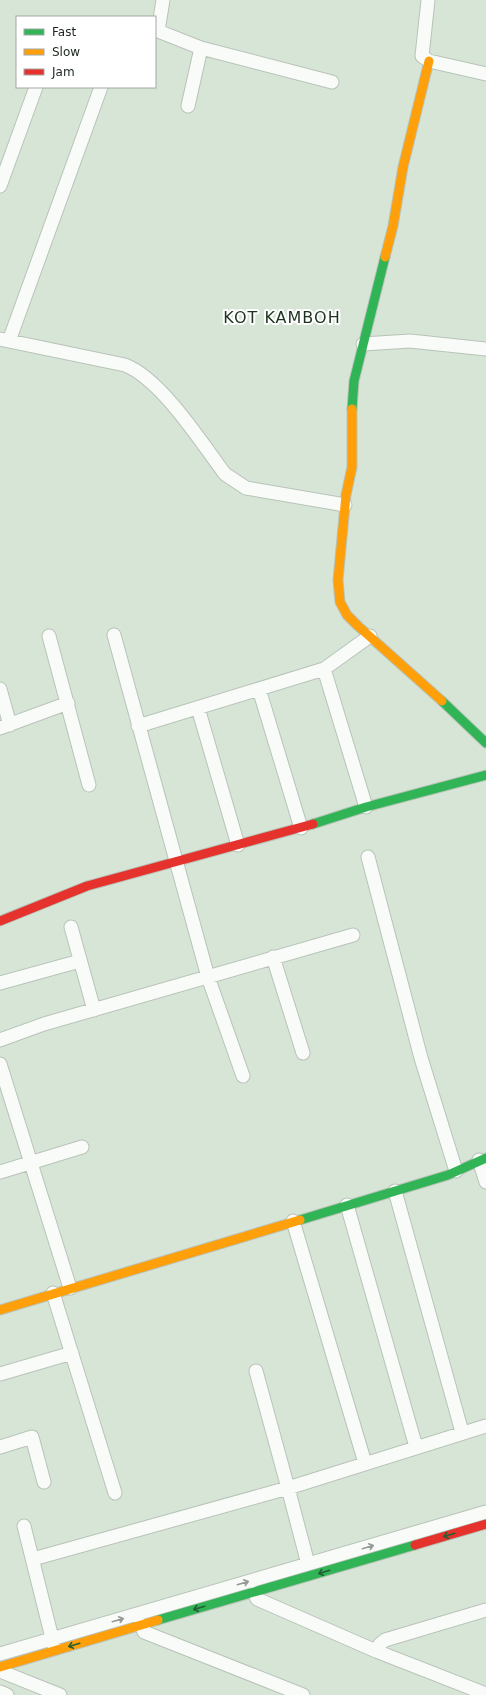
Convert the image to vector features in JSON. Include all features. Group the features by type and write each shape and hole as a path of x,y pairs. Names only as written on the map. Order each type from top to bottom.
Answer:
{"street":[{"path":"163,0 157,31 201,48 332,82"},
{"path":"428,0 422,56 429,61 486,74"},
{"path":"188,106 201,48"},
{"path":"429,61 403,167 393,226 362,344 354,381 351,427 352,467 345,505 338,580 340,602 347,615 417,677 486,743"},
{"path":"0,186 36,88"},
{"path":"101,88 4,340 125,365 136,369 174,406 224,474 234,482 246,488 345,505"},
{"path":"362,344 410,341 486,349"},
{"path":"114,635 208,977 243,1076"},
{"path":"49,636 90,785"},
{"path":"138,726 324,669 370,636"},
{"path":"324,669 366,807"},
{"path":"0,689 5,726 68,703"},
{"path":"259,689 301,828"},
{"path":"198,708 238,845"},
{"path":"0,921 87,886 301,828 366,807 486,774"},
{"path":"368,857 421,1058 456,1171"},
{"path":"71,927 94,1010"},
{"path":"0,1040 44,1024 353,935"},
{"path":"273,957 304,1053"},
{"path":"0,983 80,961"},
{"path":"0,1064 70,1288"},
{"path":"0,1172 82,1147"},
{"path":"0,1310 293,1220 395,1191 456,1171 483,1159 486,1182"},
{"path":"395,1191 462,1432"},
{"path":"347,1205 416,1447"},
{"path":"293,1220 365,1463"},
{"path":"53,1293 115,1493"},
{"path":"0,1374 72,1353"},
{"path":"256,1371 308,1564"},
{"path":"33,1559 288,1488 462,1432 486,1426"},
{"path":"0,1447 32,1438 44,1482"},
{"path":"0,1666 54,1645 308,1564 486,1512"},
{"path":"0,1654 54,1645 142,1625 486,1524"},
{"path":"24,1526 54,1645"},
{"path":"255,1593 257,1599 376,1651 485,1691"},
{"path":"376,1651 380,1644 385,1640 486,1610"},
{"path":"142,1625 144,1632 303,1695"},
{"path":"0,1671 60,1695"},
{"path":"0,1692 7,1695"}],"traffic: fast":[{"path":"352,409 354,381 385,257"},
{"path":"442,701 486,743"},
{"path":"313,824 366,807 486,775"},
{"path":"300,1220 448,1175 486,1158"},
{"path":"158,1620 415,1545"}],"traffic: slow":[{"path":"385,257 393,226 403,167 429,61"},
{"path":"352,409 352,467 346,495 338,580 340,602 347,615 358,626 442,701"},
{"path":"0,1310 300,1220"},
{"path":"0,1667 158,1620"}],"traffic: jam":[{"path":"0,921 87,886 313,824"},
{"path":"415,1545 486,1524"}],"district":[{"name":"KOT KAMBOH","path":"282,317"}]}
